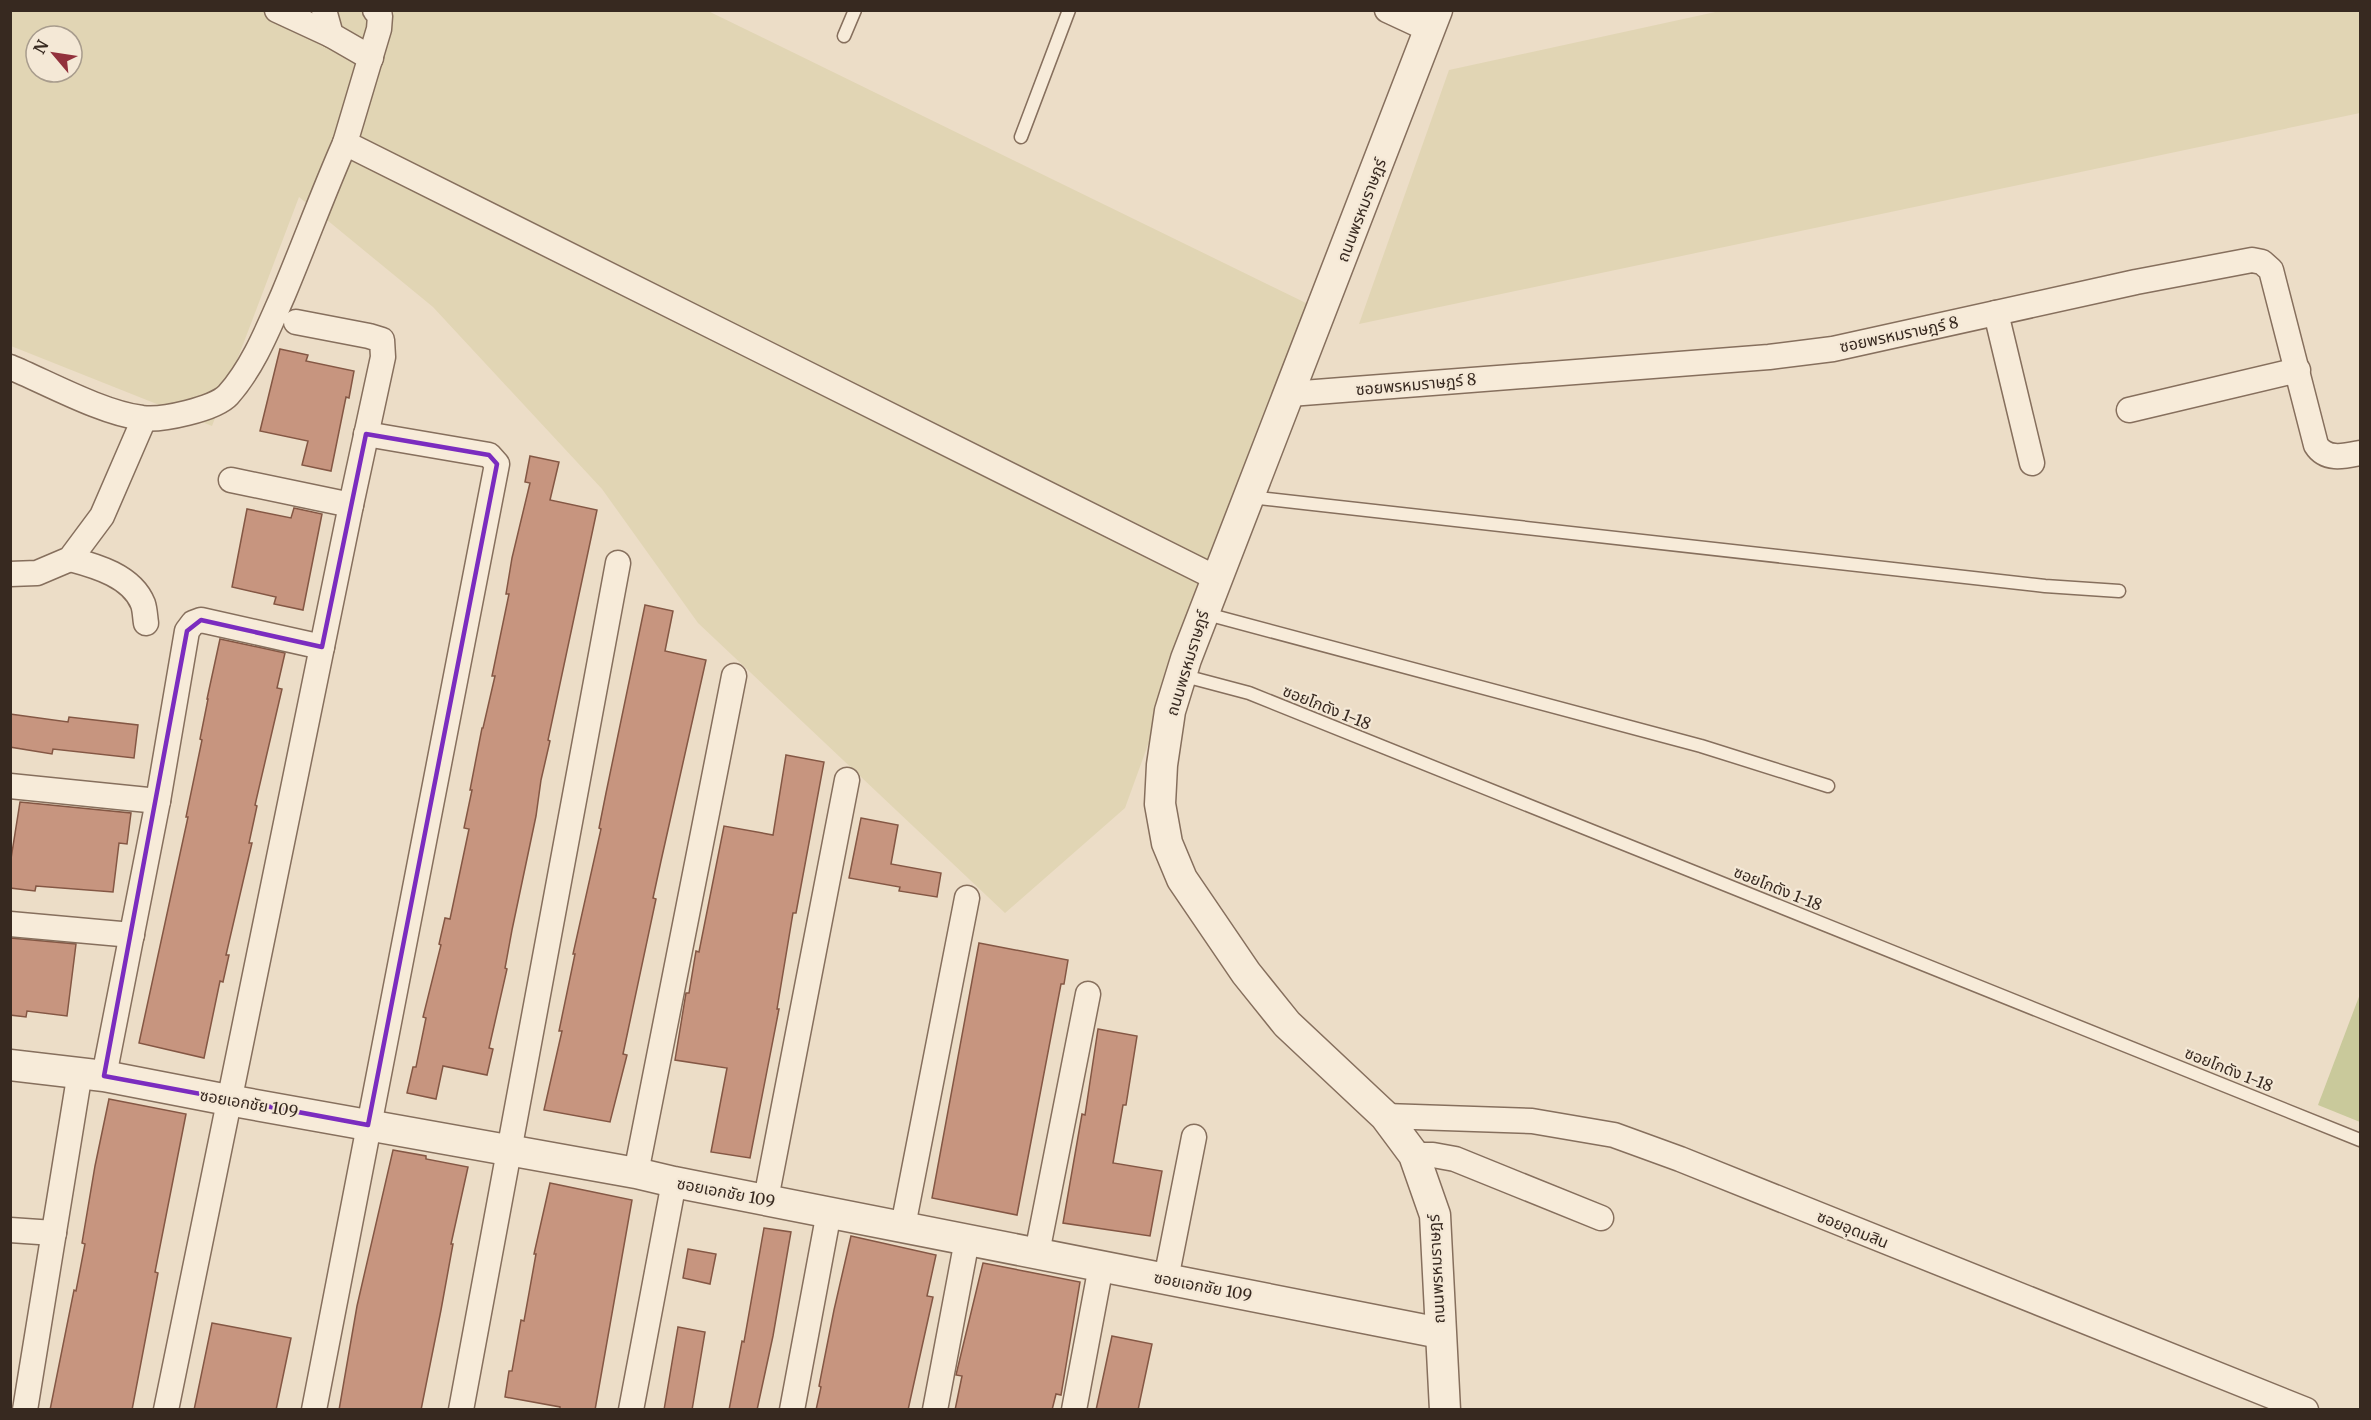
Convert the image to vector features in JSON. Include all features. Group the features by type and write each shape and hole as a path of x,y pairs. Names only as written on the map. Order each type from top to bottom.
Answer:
{"street":[{"path":"277,10 331,35 371,58"},
{"path":"324,10 331,35"},
{"path":"10,367 118,414 144,419 179,416 203,408 227,396 252,359 270,325 345,143 379,29 380,16 375,10"},
{"path":"1387,10 1434,20"},
{"name":"ถนนพรหมราษฎร์","path":"1434,20 1250,497 1202,613 1170,711 1162,765 1160,804 1167,843 1182,879 1246,973 1287,1024 1384,1116 1414,1155 1435,1215 1445,1410"},
{"path":"345,143 1216,578"},
{"name":"ซอยพรหมราษฎร์ 8","path":"1290,394 1769,357 1833,349 2136,282 2257,261 2262,262 2271,270 2316,445 2319,450 2342,457 2361,453"},
{"path":"1996,313 2032,463"},
{"path":"166,1410 228,1100 383,357 382,340 296,322"},
{"path":"2129,410 2298,370"},
{"path":"10,574 37,573 70,559 102,516 144,419"},
{"path":"314,1410 497,464 495,459 489,455 366,434"},
{"path":"231,480 351,505"},
{"path":"70,559 101,568 136,591 144,606 146,623"},
{"path":"461,1410 618,563"},
{"path":"24,1410 54,1233 92,1074 132,935 187,631 193,623 201,620 322,647"},
{"path":"636,1173 734,676"},
{"path":"766,1199 847,780"},
{"path":"10,786 158,801"},
{"path":"903,1226 967,898"},
{"path":"10,924 132,935"},
{"path":"1037,1253 1088,994"},
{"name":"ซอยเอกชัย 109","path":"10,1065 92,1074 636,1173 1440,1333"},
{"name":"ซอยอุดมสิน","path":"1384,1116 1532,1121 1614,1136 1680,1159 2306,1410"},
{"path":"1166,1279 1194,1137"},
{"path":"1414,1155 1433,1155 1455,1160 1601,1218"},
{"path":"631,1410 674,1182"},
{"path":"792,1410 829,1212"},
{"path":"10,1230 54,1233"},
{"path":"935,1410 967,1240"},
{"path":"1074,1410 1101,1266"}],"lane":[{"path":"844,36 855,10"},
{"path":"1021,137 1069,10"},
{"path":"1250,497 2045,586 2119,591"},
{"path":"1202,613 1701,746 1828,786"},
{"name":"ซอยโกดัง 1-18","path":"1181,675 1249,693 2361,1140"}],"highlighted area":[{"path":"366,434 489,455 497,464 368,1125 104,1076 187,631 201,620 322,647"}],"shaded area":[{"path":"10,11 708,11 1308,304 1125,808 1005,913 698,623 602,489 433,307 299,197 212,426 11,346"},
{"path":"1720,11 2360,11 2360,113 1359,324 1449,70"}],"green space":[{"path":"2360,994 2360,1122 2318,1105"}],"building":[{"path":"280,349 308,355 306,361 354,371 349,398 346,397 331,471 302,465 308,441 260,431"},
{"path":"530,456 559,462 550,500 597,510 548,740 550,741 536,816 505,968 507,969 489,1048 493,1049 487,1075 443,1066 436,1099 407,1093 413,1067 416,1067 426,1018 423,1017 441,945 439,944 445,918 450,919 469,829 464,828 472,790 470,790 495,676 492,676 509,594 506,594 512,558 530,483 525,482"},
{"path":"294,508 322,514 303,610 274,604 276,597 232,587 247,509 291,518"},
{"path":"645,605 673,611 665,651 706,660 653,898 656,899 623,1054 627,1055 610,1122 544,1110 562,1031 559,1031 575,954 573,954 601,829 599,828"},
{"path":"220,639 285,653 277,688 282,689 255,805 257,806 249,843 252,843 226,955 229,955 223,982 220,981 204,1058 139,1043 188,817 186,817 202,740 200,739 207,699"},
{"path":"10,714 68,722 69,717 138,725 134,758 53,749 52,754 10,747"},
{"path":"786,755 824,762 796,913 793,913 777,1009 779,1009 750,1158 711,1152 727,1068 675,1060 686,993 689,993 696,951 699,952 724,826 773,835"},
{"path":"20,802 131,813 127,844 119,843 113,892 36,886 35,891 10,888 10,865"},
{"path":"861,818 898,825 891,864 941,873 937,897 899,891 900,887 849,878"},
{"path":"10,938 76,944 67,1016 27,1011 26,1017 10,1015"},
{"path":"979,943 1068,960 1064,984 1061,984 1017,1215 932,1198"},
{"path":"1098,1029 1137,1036 1126,1105 1123,1105 1113,1163 1162,1171 1150,1236 1063,1223 1082,1114 1085,1115"},
{"path":"109,1099 186,1114 155,1272 158,1273 132,1410 50,1410 85,1244 82,1243"},
{"path":"393,1150 468,1167 451,1244 453,1244 421,1410 339,1410 357,1306"},
{"path":"550,1183 632,1200 595,1410 560,1410 560,1407 505,1397 521,1320 524,1321 536,1254 534,1254"},
{"path":"764,1228 791,1232 773,1336 757,1410 729,1410 742,1341 744,1342"},
{"path":"851,1236 936,1255 927,1296 933,1297 908,1410 816,1410 834,1310"},
{"path":"688,1249 716,1254 710,1284 683,1278"},
{"path":"983,1263 1080,1282 1061,1395 1056,1394 1052,1410 955,1410 962,1376 956,1375"},
{"path":"212,1323 291,1338 276,1410 194,1410"},
{"path":"678,1327 705,1332 692,1410 664,1410"},
{"path":"1112,1336 1152,1344 1138,1410 1096,1410"}]}
